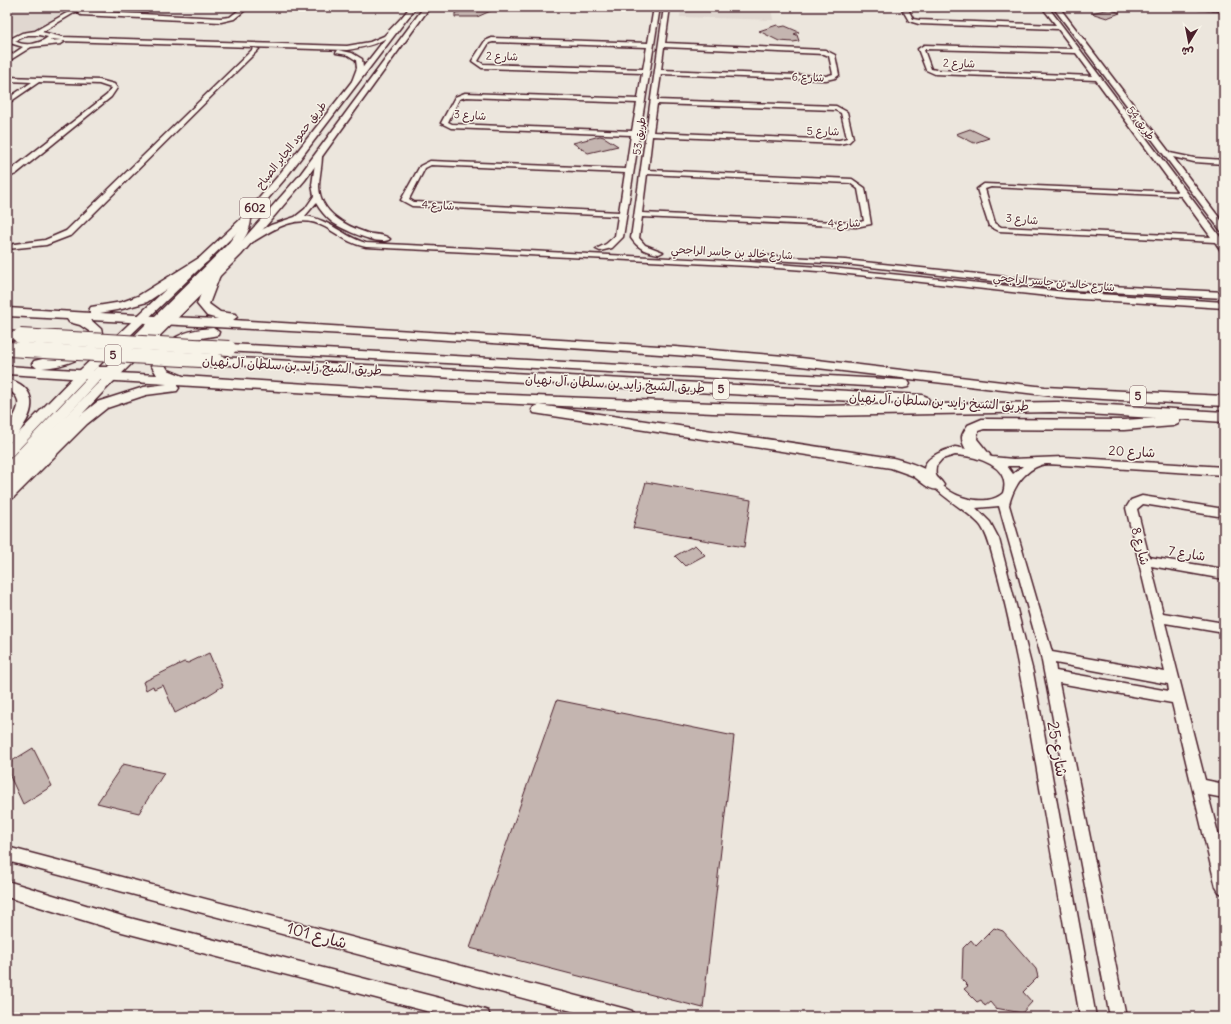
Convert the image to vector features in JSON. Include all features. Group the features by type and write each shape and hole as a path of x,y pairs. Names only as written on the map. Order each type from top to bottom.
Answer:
{"highway":[{"path":"113,376 111,373 116,362 154,321 232,246 245,229 246,219"},
{"path":"28,313 95,310 129,305 148,297 186,269 204,260"},
{"path":"214,275 203,304 206,310 218,317 357,325 418,334"},
{"path":"7,312 418,334 784,360 1052,392"},
{"path":"7,362 35,364 57,362 74,357 89,347 96,337 95,329 85,322 46,314"},
{"path":"7,471 139,330 154,321"},
{"path":"185,382 164,373 158,365 165,351 182,337 201,332 356,337 418,334"},
{"name":"طريق الشيخ زايد بن سلطان آل نهيان","path":"7,344 20,336 1224,401"},
{"name":"طريق الشيخ زايد بن سلطان آل نهيان","path":"7,344 218,361 1224,417"},
{"path":"7,370 93,380 113,376 314,390 454,397 819,411 1058,407"},
{"path":"7,383 18,390 25,400 26,409 19,424 7,438"},
{"path":"7,494 82,421 102,405 121,398 144,391 171,388 314,390"},
{"path":"454,397 888,462 911,470 936,485"},
{"path":"987,458 972,446 970,437 973,428 982,424 1134,425 1169,422 1202,416"}],"main road":[{"name":"602","path":"154,321 214,275 248,240 319,156 427,7"},
{"path":"1199,7 1224,10"},
{"name":"طريق حمود الجابر الصباح","path":"154,321 204,260 246,219 281,178 411,10"},
{"path":"383,45 390,48 400,46"},
{"path":"7,453 72,387 93,380"},
{"path":"7,485 93,380"}],"street":[{"path":"7,36 33,33 81,10 91,7"},
{"path":"41,43 54,29 81,10 221,20 232,18 246,7"},
{"path":"904,7 910,20 919,22 1060,27"},
{"name":"طريق 54","path":"1044,7 1224,249"},
{"name":"طريق 54","path":"1056,7 1224,229"},
{"path":"657,8 666,9"},
{"name":"طريق 53","path":"620,232 636,134 638,112 657,8"},
{"name":"طريق 53","path":"636,233 666,9"},
{"path":"33,33 69,39 354,47 386,36 411,10"},
{"path":"1050,14 1062,15"},
{"path":"7,53 14,39 22,35"},
{"name":"شارع 2","path":"645,72 482,66 475,62 486,42 497,40 650,45"},
{"path":"11,43 30,45 41,43 256,49 350,54 361,50 354,47"},
{"path":"7,60 30,45"},
{"name":"شارع 6","path":"658,72 826,78 836,75 832,55 825,52 662,45"},
{"name":"شارع 2","path":"1077,51 924,47 920,49 929,70 935,72 1096,78"},
{"path":"7,247 43,244 69,233 256,49"},
{"path":"350,54 359,60 360,63 354,84"},
{"path":"1084,61 1093,63 1096,61"},
{"path":"1089,67 1101,68"},
{"path":"7,79 99,82 112,85 114,88 109,96 19,169 7,176"},
{"path":"7,102 38,80"},
{"name":"شارع 3","path":"636,134 451,126 444,123 457,98 465,95 640,101"},
{"name":"شارع 5","path":"649,134 839,142 847,141 850,138 844,112 836,108 654,102"},
{"path":"638,112 646,115 652,112"},
{"path":"637,120 645,118 651,121"},
{"path":"1167,154 1224,167"},
{"path":"297,219 308,210 317,196 316,182 319,168 319,156"},
{"path":"1182,174 1185,170 1191,168 1224,162"},
{"name":"شارع 4","path":"623,214 412,204 405,200 422,167 430,163 630,171"},
{"name":"شارع 4","path":"638,215 856,225 868,222 861,188 852,181 644,172"},
{"name":"شارع 3","path":"1182,194 991,185 984,186 980,189 992,224 999,229 1218,240"},
{"name":"شارع خالد بن جاسر الراجحي","path":"317,196 323,208 344,227 372,238 829,261 1072,287 1224,295"},
{"name":"شارع خالد بن جاسر الراجحي","path":"248,240 276,224 297,219 322,222 355,243 750,264 831,270 1066,295 1224,305"},
{"path":"600,249 615,242 620,232 626,234 636,233 635,238 637,243 647,249 659,252"},
{"path":"427,248 422,246 422,244 434,241"},
{"path":"829,261 837,266 831,270"},
{"path":"1013,281 1019,286 1016,290"},
{"path":"1066,295 1062,293 1060,289 1072,287"},
{"path":"955,451 968,452 987,458 1003,470 1008,490 998,502 986,505 960,502 945,494 936,485 930,471 933,463 939,456 955,451"},
{"name":"شارع 20","path":"987,458 1013,464 1063,461 1224,471"},
{"name":"شارع 20","path":"1008,490 1023,471 1038,463"},
{"name":"شارع 25","path":"1008,490 1004,505 1047,656 1118,1017"},
{"name":"شارع 8","path":"1224,513 1142,500 1135,503 1131,508 1146,561 1172,679 1224,887"},
{"name":"شارع 25","path":"960,502 979,517 986,525 993,539 1002,569 1027,672 1088,1017"},
{"name":"شارع 7","path":"1146,561 1224,574"},
{"path":"1158,618 1224,628"},
{"path":"1047,656 1172,679"},
{"path":"1051,676 1177,698"},
{"path":"1199,786 1224,791"},
{"name":"شارع 101","path":"7,854 626,1017"},
{"path":"7,889 122,924 482,1017"}],"shaded area":[{"path":"7,7 72,7 35,29 7,33"},
{"path":"681,7 771,7 773,20 680,17"}],"building":[{"path":"478,8 495,9 477,17 455,17 455,13"},
{"path":"1110,9 1120,13 1107,18 1091,13"},
{"path":"777,25 780,27 785,26 799,32 794,34 797,35 799,41 779,41 759,31"},
{"path":"970,129 989,138 974,143 956,134"},
{"path":"600,136 618,146 588,153 573,143"},
{"path":"646,482 751,500 744,547 633,528"},
{"path":"695,545 705,555 685,566 675,556"},
{"path":"209,653 223,686 202,699 175,713 163,685 154,689 153,686 146,690 143,682 184,662 188,663"},
{"path":"557,700 734,736 703,1008 470,948"},
{"path":"33,748 52,786 23,804 7,770 7,764"},
{"path":"123,764 164,773 139,813 97,803"},
{"path":"994,928 1003,931 1036,969 1038,977 1023,992 1032,1002 1022,1013 995,1008 990,1002 985,1006 981,1000 977,1002 964,989 968,986 962,980 963,948 971,940 976,946"}]}
